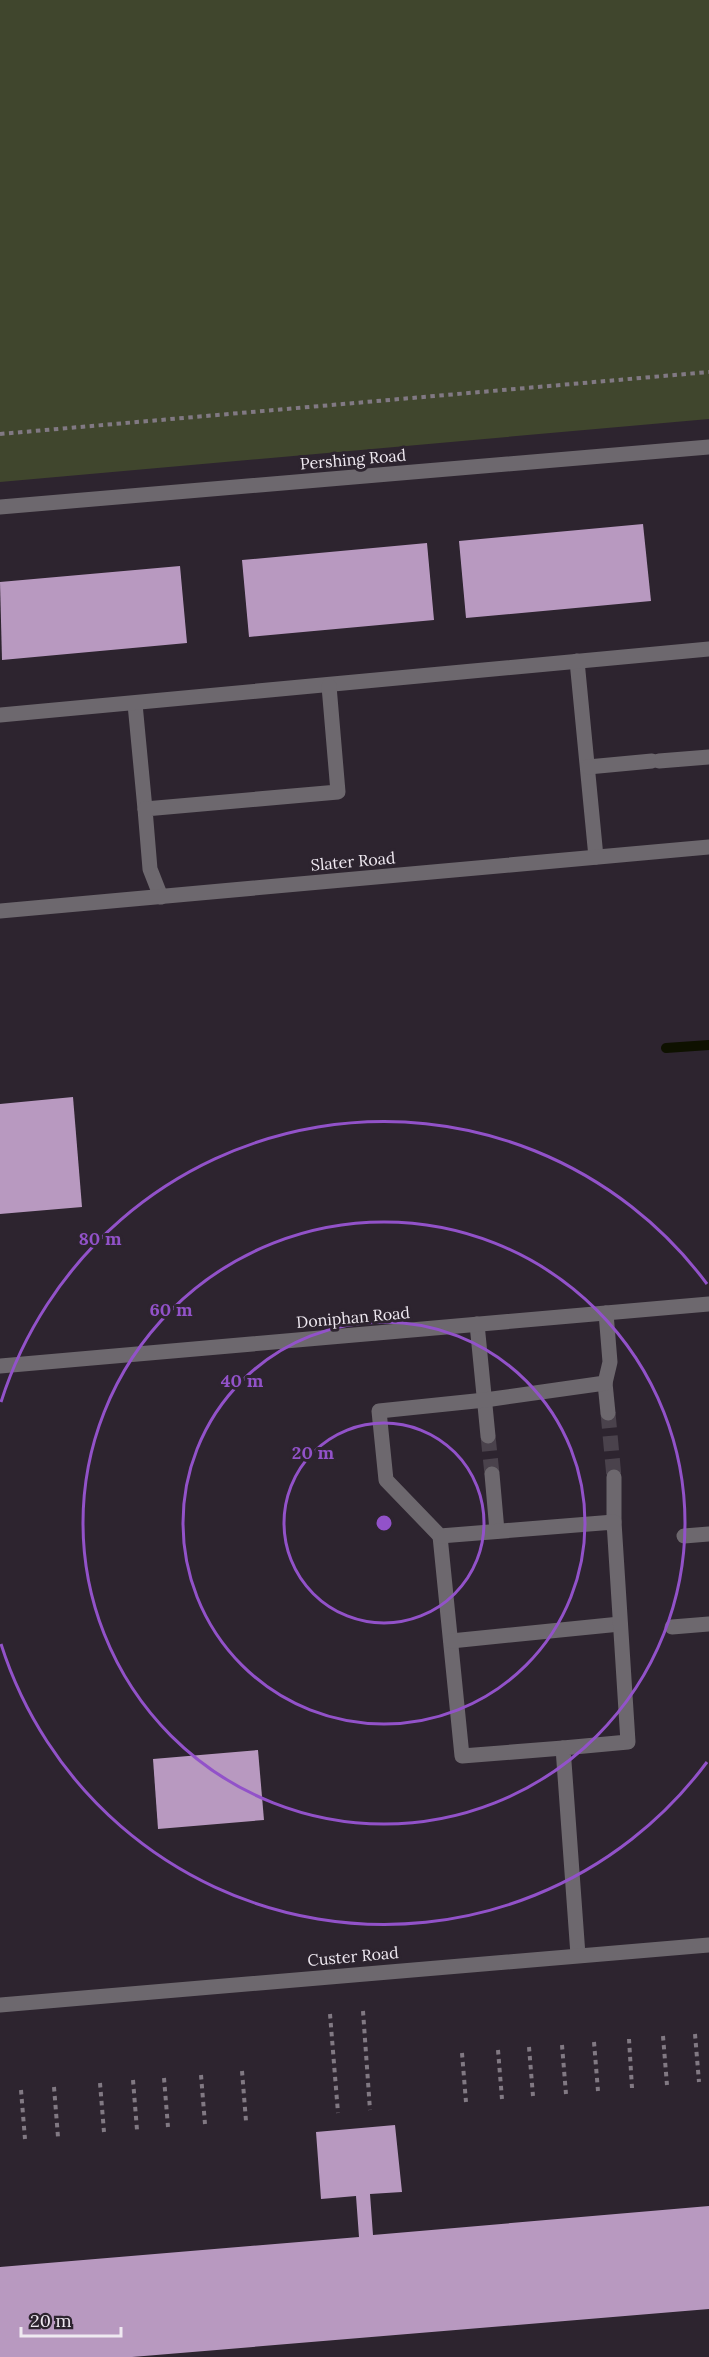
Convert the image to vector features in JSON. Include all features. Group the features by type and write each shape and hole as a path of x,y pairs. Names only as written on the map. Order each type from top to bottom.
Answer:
{"street":[{"name":"Pershing Road","path":"0,507 709,447"},
{"path":"0,715 709,649"},
{"path":"576,661 596,857"},
{"path":"145,809 338,792 329,686"},
{"path":"135,704 150,869 161,897"},
{"path":"588,767 709,757"},
{"name":"Slater Road","path":"0,911 709,847"},
{"name":"Doniphan Road","path":"0,1366 709,1304"},
{"path":"606,1313 610,1362 605,1383 608,1413"},
{"path":"477,1324 488,1436"},
{"path":"605,1383 379,1412 387,1480 440,1536 462,1756 628,1742 614,1522 614,1477"},
{"path":"492,1474 497,1532"},
{"path":"440,1536 614,1522"},
{"path":"684,1536 709,1534"},
{"path":"451,1641 620,1624"},
{"path":"672,1628 709,1624"},
{"path":"563,1748 578,1955"},
{"name":"Custer Road","path":"0,2005 709,1945"}],"path":[{"path":"0,434 709,372"},
{"path":"363,2011 370,2110"},
{"path":"330,2014 338,2113"},
{"path":"695,2034 699,2082"},
{"path":"663,2036 667,2085"},
{"path":"629,2039 632,2088"},
{"path":"594,2042 598,2091"},
{"path":"562,2045 566,2094"},
{"path":"530,2048 533,2096"},
{"path":"498,2050 502,2099"},
{"path":"462,2053 466,2102"},
{"path":"242,2071 246,2121"},
{"path":"201,2075 205,2124"},
{"path":"164,2078 168,2127"},
{"path":"133,2080 137,2130"},
{"path":"100,2083 104,2133"},
{"path":"54,2087 58,2137"},
{"path":"21,2090 25,2139"}],"green space":[{"path":"0,0 709,0 709,419 0,482"}],"building":[{"path":"643,524 651,601 466,618 459,541"},
{"path":"427,543 434,620 249,637 242,560"},
{"path":"180,566 187,643 2,660 0,582"},
{"path":"73,1097 82,1207 0,1214 0,1104"},
{"path":"258,1750 264,1820 158,1829 153,1759"},
{"path":"395,2125 402,2192 370,2194 373,2235 709,2206 709,2309 132,2357 0,2357 0,2267 359,2237 356,2196 321,2199 316,2132"}],"waterway":[{"path":"666,1048 709,1045"}],"tunnel":[{"path":"608,1413 614,1477"},
{"path":"488,1436 492,1474"}]}
